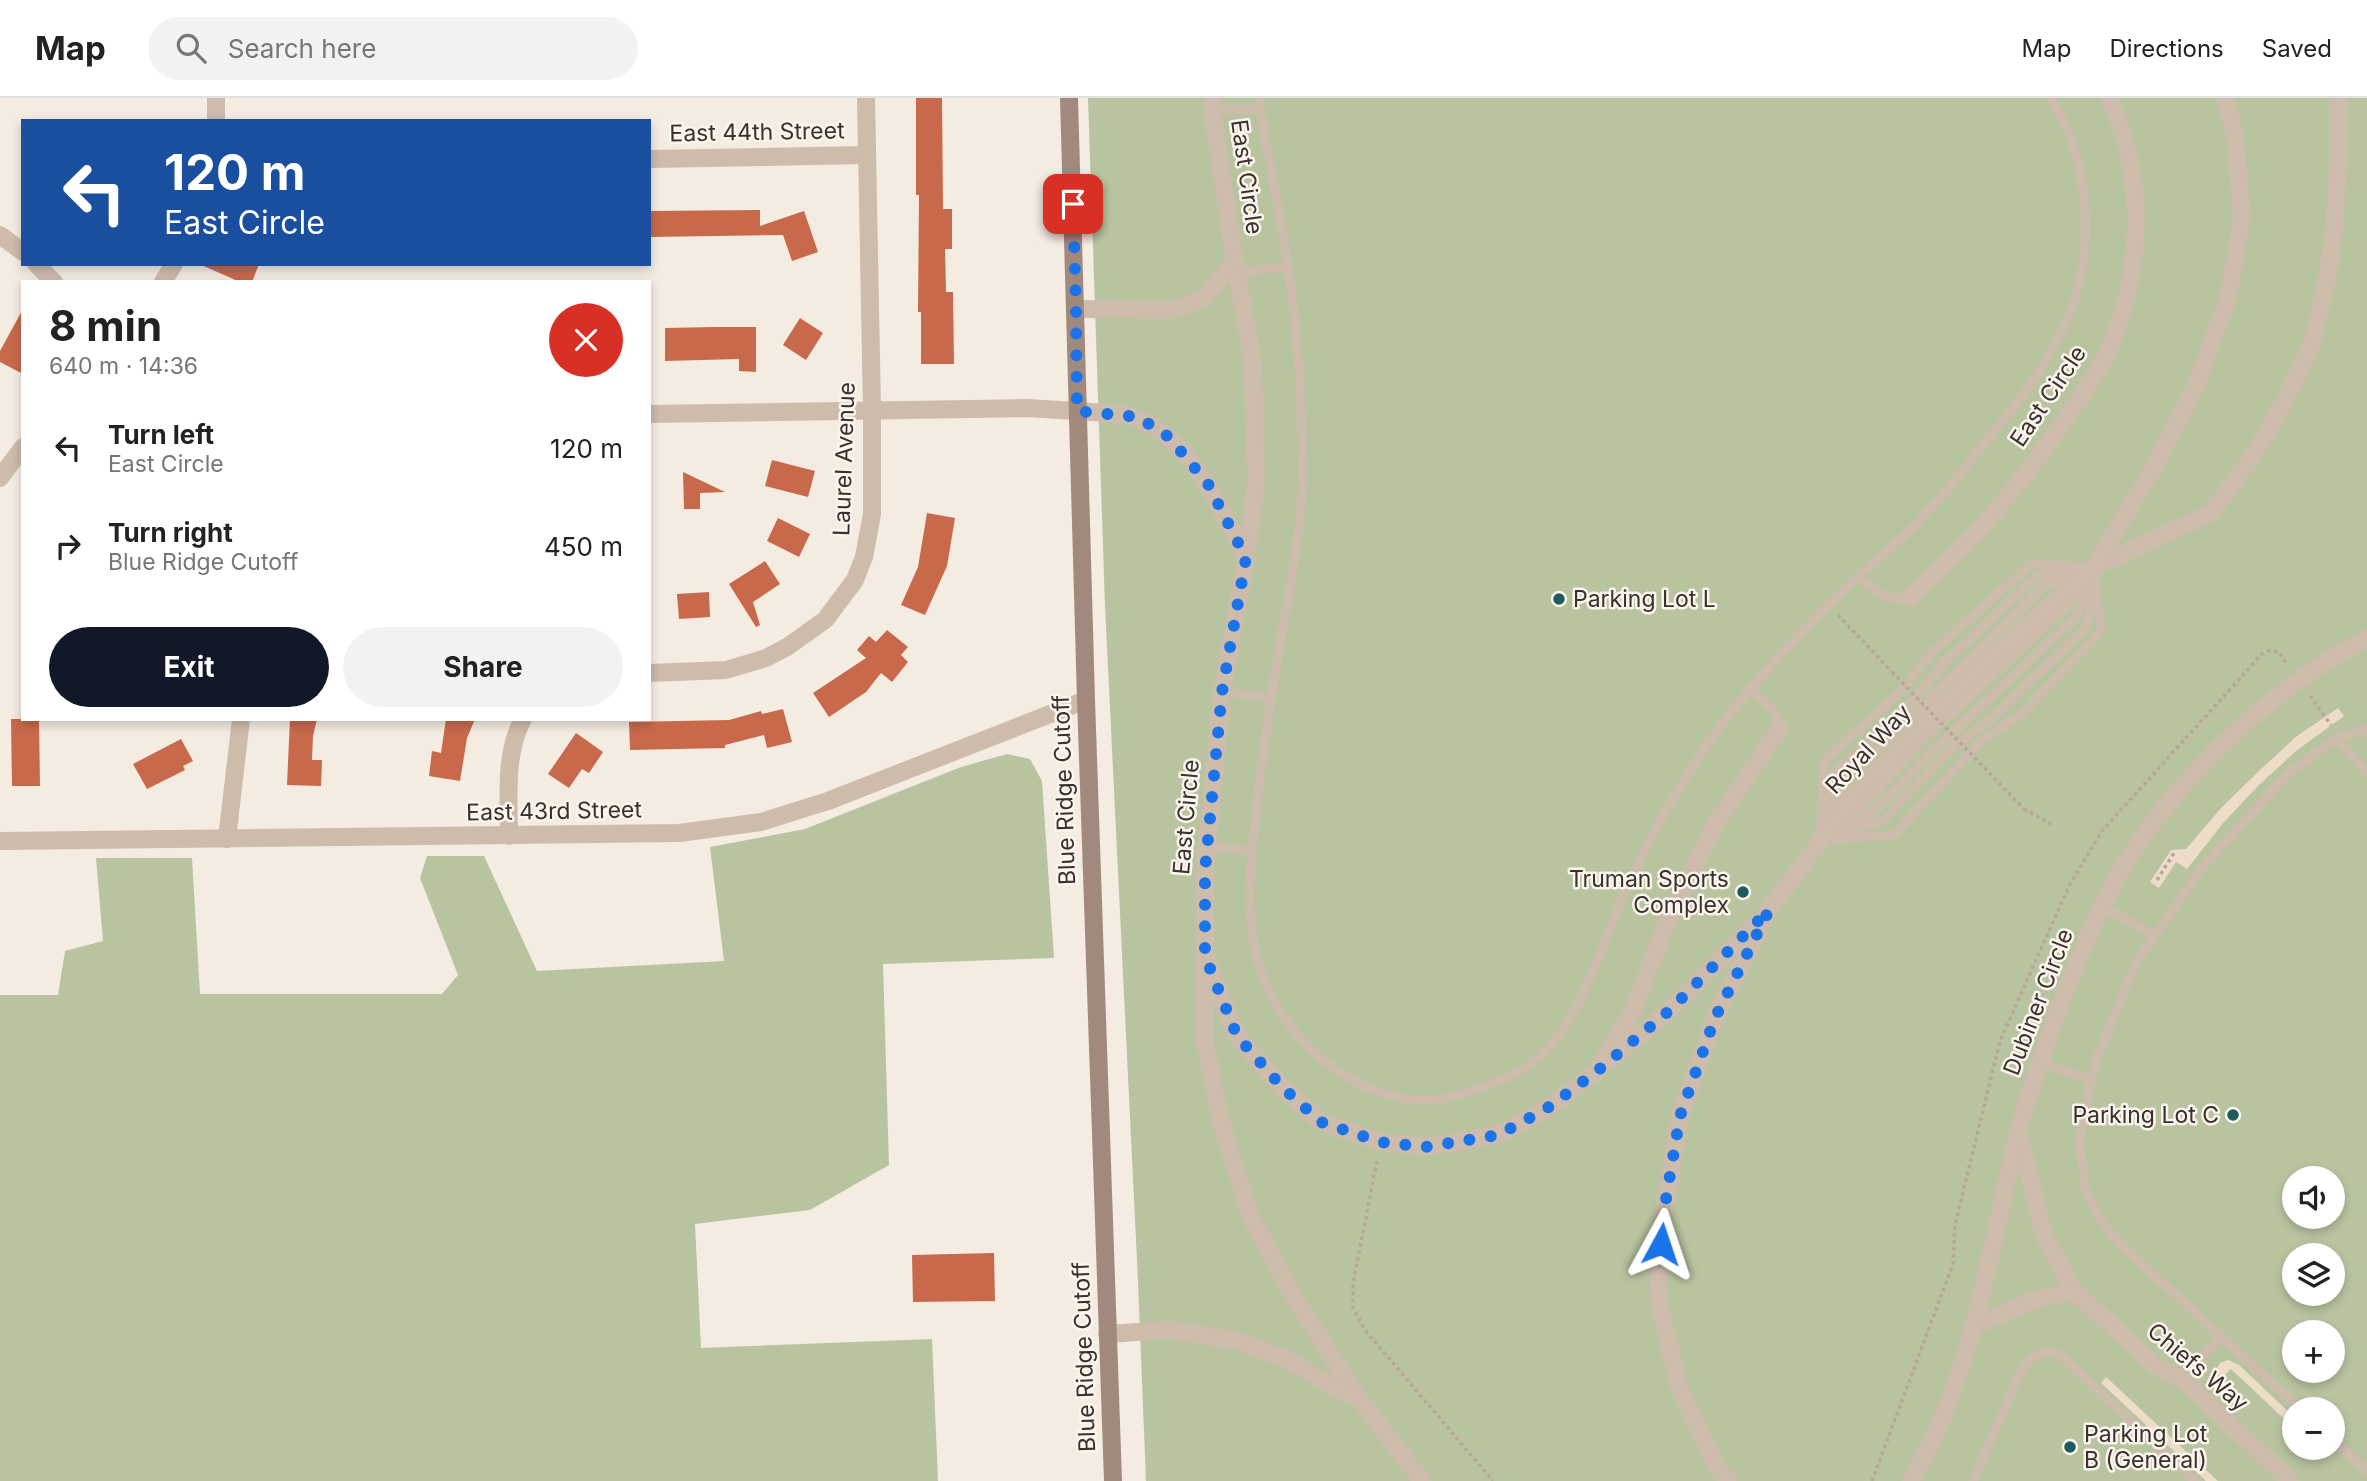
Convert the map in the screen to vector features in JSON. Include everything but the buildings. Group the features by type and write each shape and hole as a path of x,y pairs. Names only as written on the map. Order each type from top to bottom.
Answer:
{"main road":[{"name":"Blue Ridge Cutoff","path":"1069,98 1086,701 1113,1481"}],"street":[{"path":"216,98 216,119"},
{"name":"Laurel Avenue","path":"651,673 695,673 746,665 787,647 825,620 855,580 869,538 872,514 866,98"},
{"name":"East Circle","path":"1909,598 1972,538 2025,474 2090,385 2118,328 2132,270 2136,205 2126,143 2109,98"},
{"name":"Royal Way","path":"1728,1481 1718,1469 1679,1387 1658,1298 1663,1217 1680,1116 1715,1018 1769,910 1857,792 1982,666 2094,567 2154,467 2195,389 2228,298 2242,218 2235,135 2225,98"},
{"path":"2094,567 2211,513 2254,454 2285,401 2312,345 2327,278 2336,206 2338,98"},
{"name":"East Circle","path":"1212,103 1253,364 1256,484 1222,692 1205,871 1205,956 1237,1036 1283,1088 1321,1122 1380,1142 1425,1147 1498,1135 1546,1109 1596,1072 1669,1011 1769,910"},
{"name":"East 44th Street","path":"651,159 867,155"},
{"path":"0,234 21,250"},
{"path":"38,266 52,280"},
{"name":"East Circle","path":"1076,309 1175,310 1203,298 1236,268"},
{"path":"651,414 1028,408 1138,417 1169,437 1208,484 1246,558"},
{"path":"0,478 21,450"},
{"name":"Dubiner Circle","path":"1911,1481 1924,1458 1955,1385 1974,1326 2018,1133 2038,1061 2084,944 2102,906 2148,829 2220,746 2299,681 2367,638"},
{"name":"East 43rd Street","path":"0,841 679,833 761,822 828,801 1086,701"},
{"path":"227,839 240,721"},
{"path":"509,836 511,757 513,741 522,721"},
{"name":"East Circle","path":"1596,1072 1633,1010 1666,925 1713,828 1780,728"},
{"path":"1205,956 1205,1043 1221,1122 1251,1218 1297,1303 1357,1396 1422,1481"},
{"name":"Chiefs Way","path":"2018,1133 2044,1237 2074,1291 2156,1366 2182,1379 2290,1481"},
{"path":"1974,1326 2036,1299 2074,1291"},
{"path":"1107,1334 1168,1330 1234,1340 1286,1359 1343,1393 1357,1396"}],"lane":[{"path":"1260,98 1287,266 1301,384 1302,494 1271,698 1249,874 1249,919 1258,966 1277,1006 1297,1035 1323,1061 1360,1084 1393,1098 1431,1101 1465,1093 1501,1080 1526,1068 1554,1043 1576,1008 1625,892 1658,823 1709,742 1750,688 1955,482 2046,362 2068,317 2082,275 2085,239 2084,198 2067,128 2051,98"},
{"path":"1212,103 1260,110"},
{"path":"1236,268 1287,266"},
{"path":"1820,840 1824,761 1897,695 1933,651 2031,564 2094,567"},
{"path":"1820,840 1835,772 1906,708 1946,660 2038,575 2094,567"},
{"path":"1820,840 1894,835 1981,741 2023,713 2101,631 2094,567"},
{"path":"1820,840 1884,820 1948,751 1999,712 2087,626 2094,567"},
{"path":"1820,840 1871,814 1931,753 2076,617 2094,567"},
{"path":"1858,577 1883,595 1896,600 1909,598"},
{"path":"1750,688 1774,710 1780,728"},
{"path":"1222,692 1271,698"},
{"path":"2287,1397 2119,1243 2099,1218 2085,1188 2081,1164 2083,1121 2096,1060 2137,961 2204,864 2289,773 2336,738 2367,729"},
{"path":"2336,738 2367,772"},
{"path":"1207,845 1252,851"},
{"path":"2102,906 2155,935"},
{"path":"2038,1061 2091,1080"},
{"path":"2182,1379 2221,1336"},
{"path":"1973,1481 2021,1371 2034,1356 2048,1351 2060,1355 2195,1481"},
{"path":"2345,1450 2367,1471"}],"path":[{"path":"1829,606 2024,809 2051,824"},
{"path":"2309,695 2331,725"},
{"path":"2157,880 2174,853"},
{"path":"1380,1142 1353,1283 1353,1308 1365,1330 1493,1481"}],"green space":[{"name":"Truman Sports Complex","path":"1088,98 2367,98 2367,1481 1146,1481 1105,606"},
{"path":"1007,754 1030,759 1042,781 1054,958 883,964 889,1165 810,1210 695,1224 701,1348 932,1339 938,1481 0,1481 0,995 58,995 65,951 103,941 96,858 192,858 200,994 442,994 458,975 420,878 427,856 484,856 537,971 724,961 710,847 805,829 961,767"}],"shaded area":[{"path":"2338,708 2344,716 2296,751 2257,787 2224,822 2187,869 2176,862 2159,888 2150,882 2171,850 2186,849 2222,807 2262,768 2297,736"},
{"path":"2228,1360 2239,1365 2282,1406 2282,1417 2231,1369 2220,1379 2217,1368 2220,1363"},
{"path":"2106,1377 2218,1481 2206,1481 2101,1383"}],"place":[{"name":"Parking Lot L","path":"1559,599"},
{"name":"Truman Sports Complex","path":"1743,892"},
{"name":"Parking Lot C","path":"2233,1115"},
{"name":"Parking Lot B (General)","path":"2070,1447"}],"route":[{"path":"1073,204 1077,411 1138,417 1169,437 1208,484 1246,558 1222,692 1205,871 1205,956 1237,1036 1283,1088 1321,1122 1380,1142 1425,1147 1498,1135 1546,1109 1596,1072 1669,1011 1769,910 1715,1018 1680,1116 1661,1244"}]}
